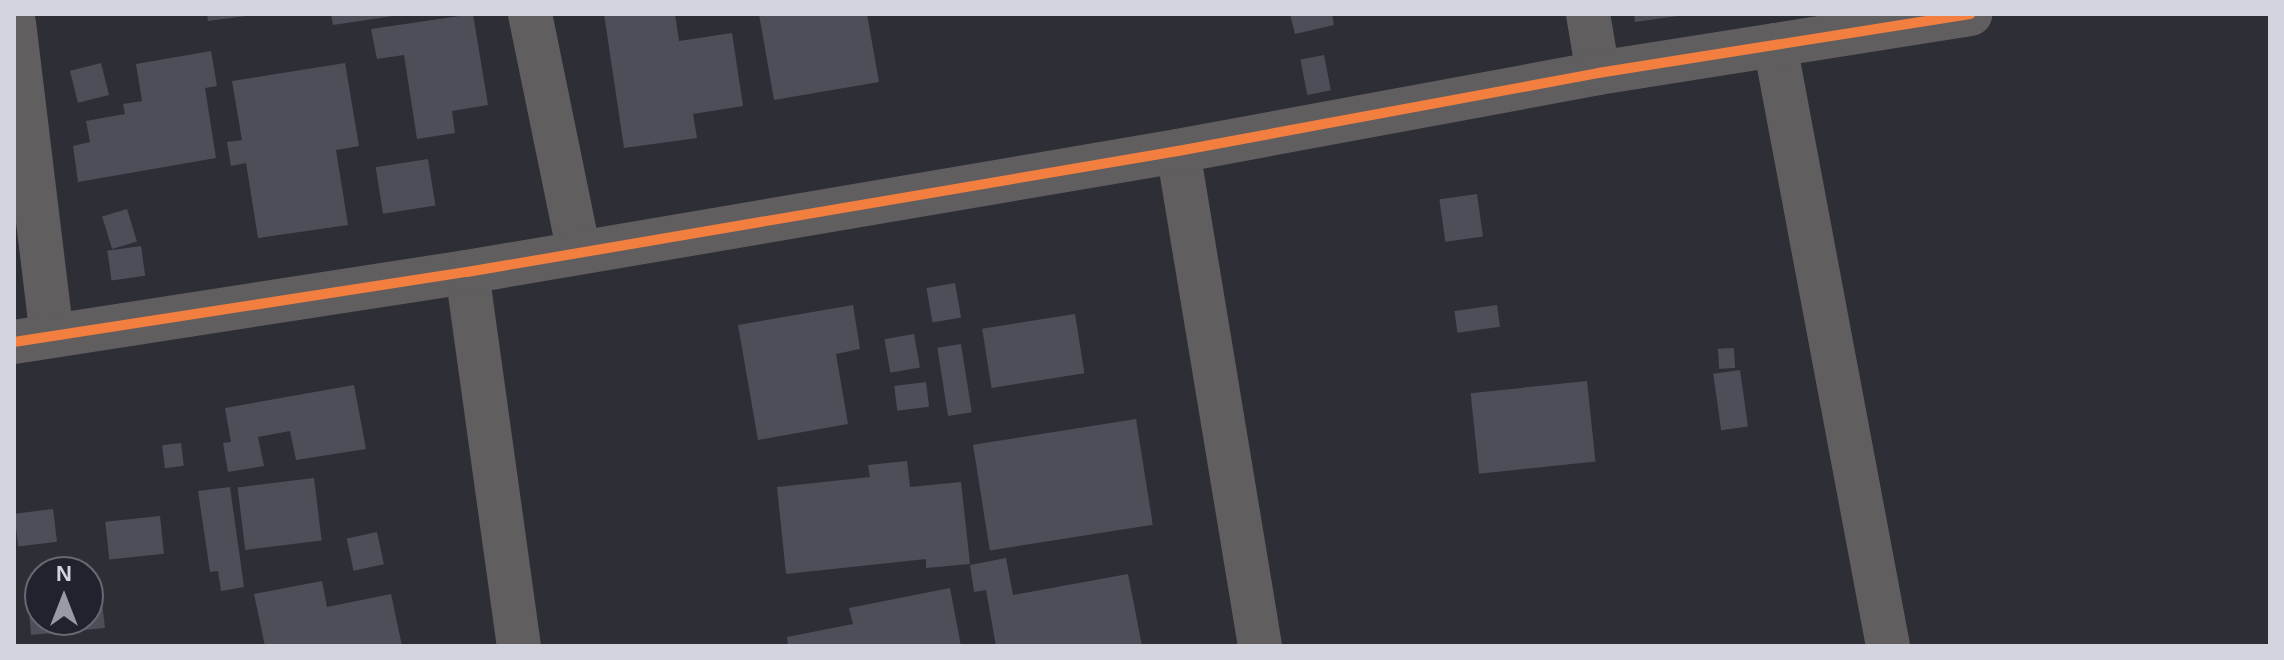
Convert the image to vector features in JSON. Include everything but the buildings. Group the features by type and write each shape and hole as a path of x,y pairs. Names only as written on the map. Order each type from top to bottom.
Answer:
{"street":[{"path":"530,14 579,252"},
{"path":"1588,14 1598,73"},
{"path":"14,23 33,339 467,272 1178,151 1598,73 1970,14"},
{"path":"1775,45 1888,646"},
{"path":"1178,151 1260,646"},
{"path":"467,272 519,646"}],"cycle path":[{"path":"14,342 467,272 1178,151 1598,73 1970,14"}]}
